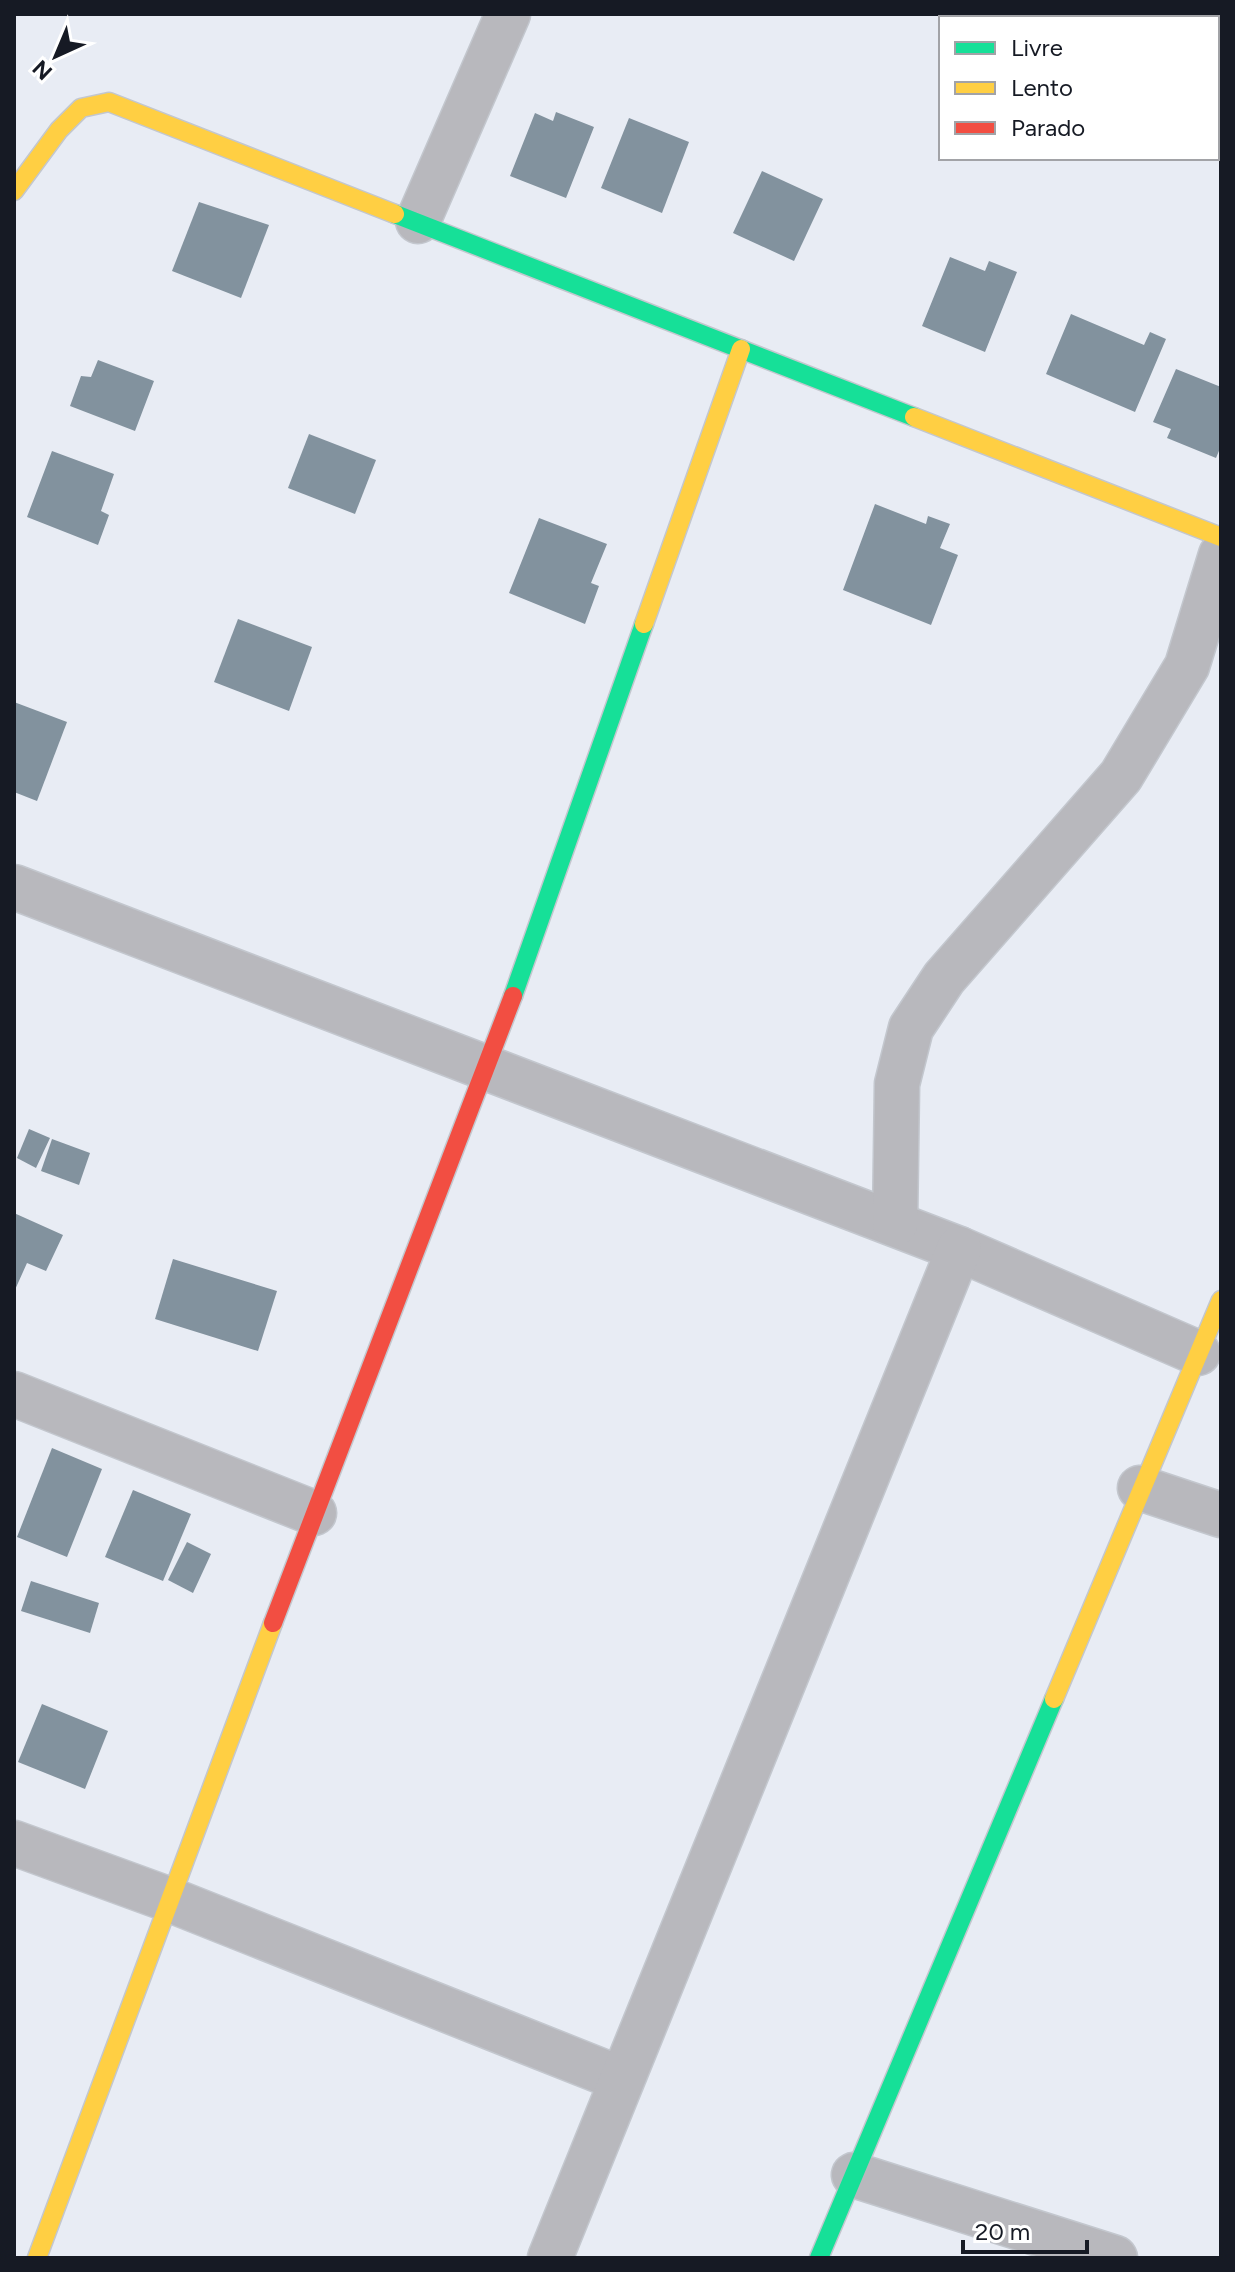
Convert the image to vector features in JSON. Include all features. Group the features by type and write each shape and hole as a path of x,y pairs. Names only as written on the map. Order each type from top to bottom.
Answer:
{"street":[{"path":"418,221 508,14"},
{"path":"14,191 59,130 81,108 109,102 1221,537"},
{"path":"37,2258 173,1901 314,1513 488,1066 741,349"},
{"path":"895,1224 897,1084 911,1028 944,978 1121,776 1187,666 1221,555"},
{"path":"14,887 488,1066 959,1249 1198,1353"},
{"path":"550,2258 959,1249"},
{"path":"819,2258 1221,1300"},
{"path":"14,1394 314,1513"},
{"path":"1140,1488 1221,1515"},
{"path":"14,1843 173,1901 621,2079"},
{"path":"854,2175 1115,2258"}],"building":[{"path":"556,112 594,127 566,198 510,176 535,113 553,121"},
{"path":"629,118 689,142 662,213 601,188"},
{"path":"762,171 823,199 794,261 733,233"},
{"path":"199,202 269,225 241,298 172,271"},
{"path":"950,257 985,271 989,261 1017,272 985,352 922,326"},
{"path":"1071,314 1144,345 1150,332 1166,339 1135,412 1046,374"},
{"path":"98,360 154,381 135,431 70,406 81,376 91,377"},
{"path":"1176,369 1221,387 1221,446 1216,458 1167,438 1171,429 1153,422"},
{"path":"309,434 376,460 355,514 288,488"},
{"path":"52,451 114,474 101,511 109,515 98,545 27,517"},
{"path":"875,504 926,524 928,516 950,524 940,548 958,555 931,625 843,590"},
{"path":"539,518 607,544 591,583 599,586 585,624 509,593"},
{"path":"238,619 312,647 289,711 214,682"},
{"path":"14,702 67,722 37,801 14,792"},
{"path":"29,1129 50,1138 36,1168 17,1158"},
{"path":"52,1139 90,1153 79,1185 41,1171"},
{"path":"14,1213 63,1235 46,1271 27,1263 14,1292"},
{"path":"173,1259 277,1291 258,1351 155,1319"},
{"path":"52,1448 102,1469 67,1557 17,1537"},
{"path":"133,1490 191,1514 163,1581 105,1557"},
{"path":"187,1542 211,1554 193,1593 168,1580"},
{"path":"31,1581 99,1603 90,1633 21,1611"},
{"path":"42,1704 108,1731 85,1789 18,1762"}],"traffic: fast":[{"path":"395,214 914,417"},
{"path":"513,996 644,624"},
{"path":"819,2258 1054,1699"}],"traffic: slow":[{"path":"14,191 59,130 81,108 109,102 395,214"},
{"path":"644,624 741,349"},
{"path":"914,417 1221,537"},
{"path":"1054,1699 1221,1300"},
{"path":"37,2258 273,1623"}],"traffic: jam":[{"path":"273,1623 513,996"}]}
